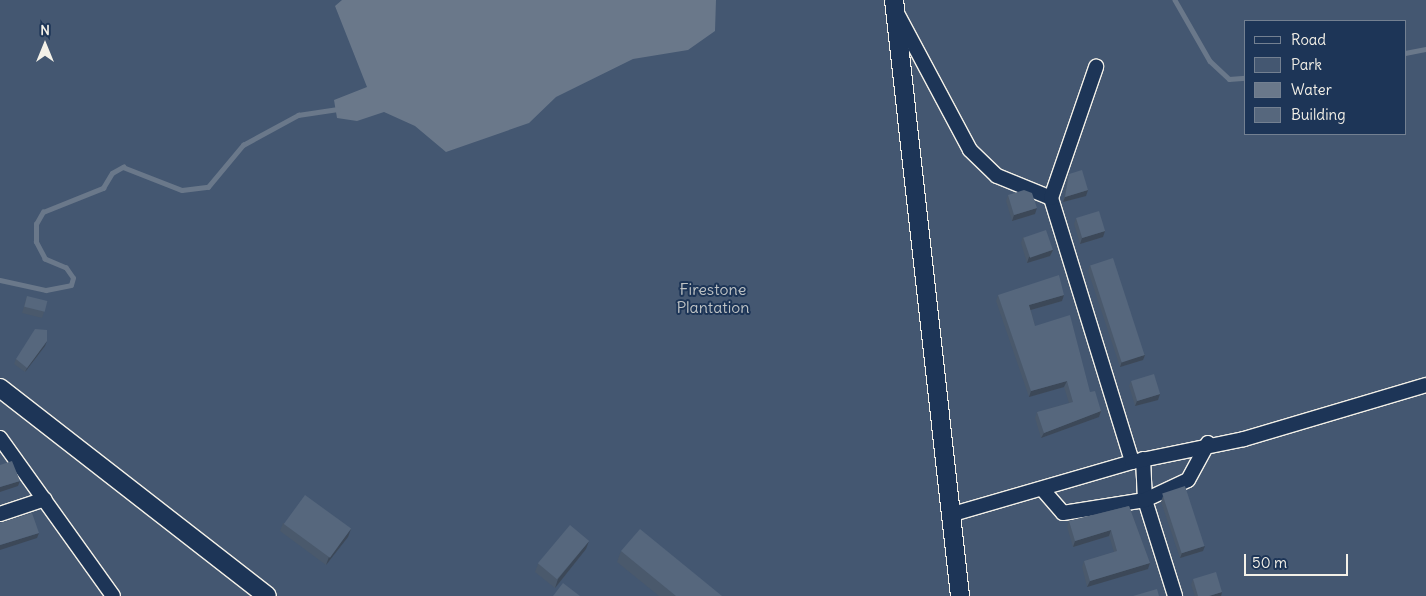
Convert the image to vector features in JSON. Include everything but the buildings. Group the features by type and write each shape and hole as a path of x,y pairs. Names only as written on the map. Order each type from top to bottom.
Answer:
{"main road":[{"path":"895,5 953,514 960,596"},
{"path":"0,388 267,596"}],"street":[{"path":"895,5 970,150 997,176 1051,198"},
{"path":"1096,67 1051,198 1137,460 1145,500 1175,596"},
{"path":"953,514 1043,490 1137,460 1208,444 1244,439 1426,384"},
{"path":"0,438 113,596"},
{"path":"1043,490 1063,513 1145,500 1188,480 1208,444"},
{"path":"0,514 45,499"}],"green space":[{"name":"Firestone Plantation","path":"0,0 1426,0 1426,596 0,596"}],"water":[{"path":"342,0 716,0 715,31 688,50 633,59 556,97 529,123 446,152 415,126 384,112 357,121 337,118 334,100 367,87 335,6"}],"waterway":[{"path":"1175,0 1210,61 1229,79 1244,78"},
{"path":"1406,53 1426,49"},
{"path":"0,280 46,290 71,285 73,278 66,268 45,259 36,242 36,224 43,212 103,188 112,173 123,167 182,190 208,187 243,145 298,115 338,109"}]}
